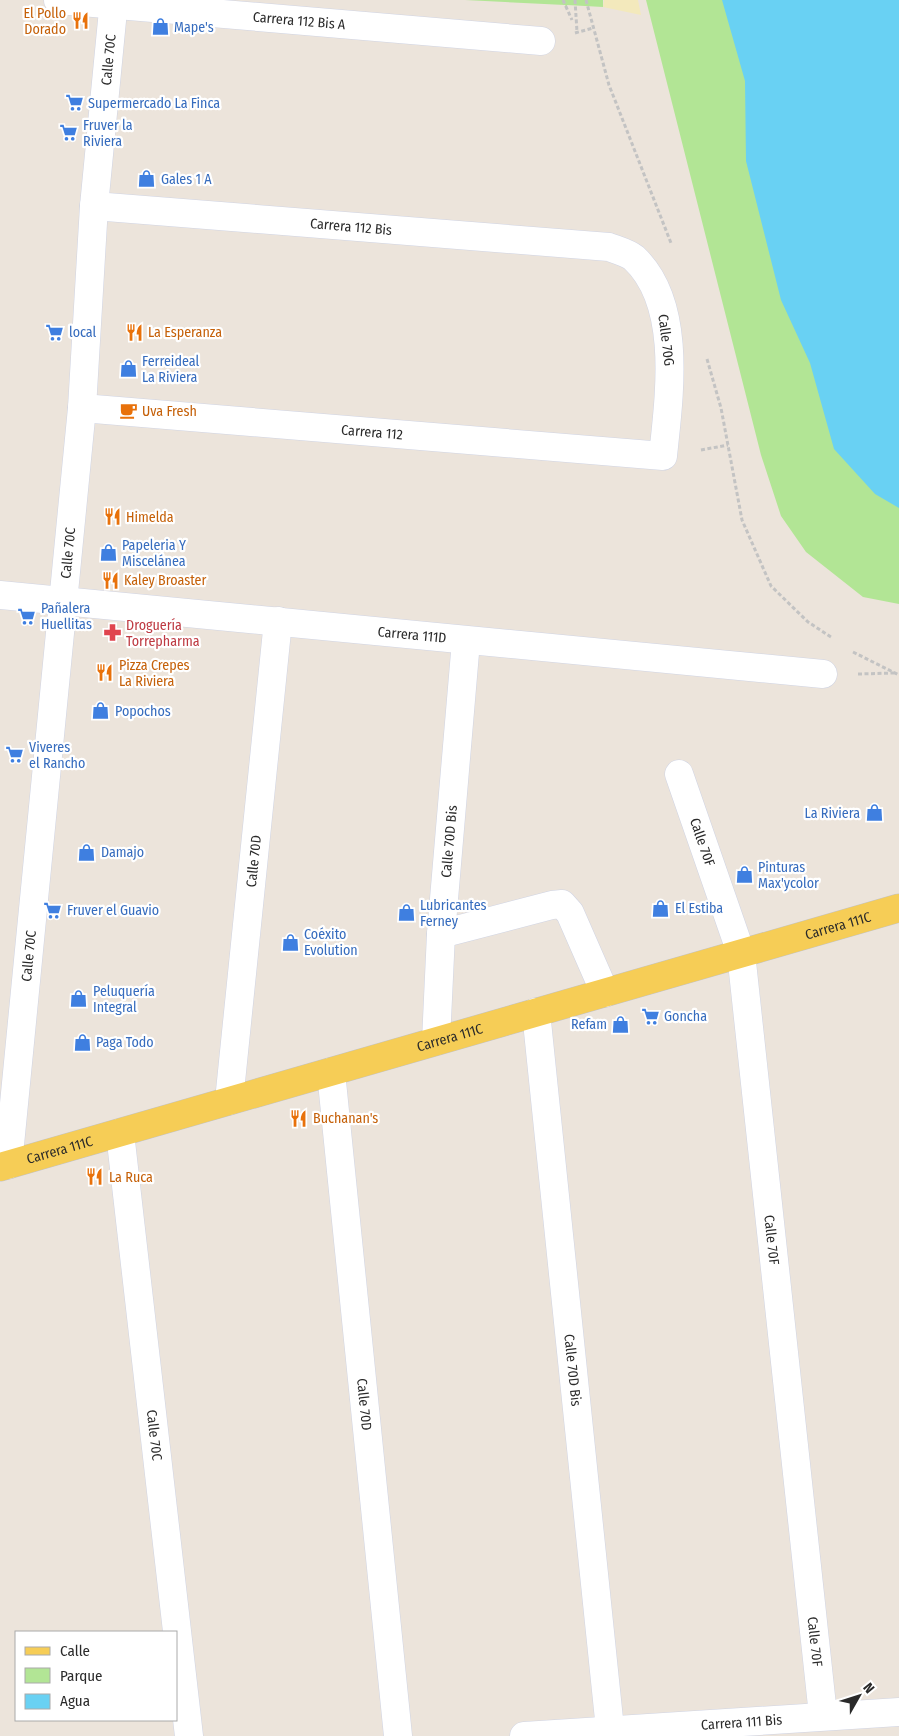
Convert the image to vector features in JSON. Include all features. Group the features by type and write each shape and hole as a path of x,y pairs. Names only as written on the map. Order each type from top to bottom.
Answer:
{"main road":[{"name":"Carrera 111C","path":"4,1166 899,908"}],"street":[{"name":"Carrera 112 Bis A","path":"58,0 114,2 541,42"},
{"name":"Calle 70C","path":"4,1166 64,599 82,408 94,206 114,2"},
{"name":"Carrera 112 Bis","path":"94,206 609,247"},
{"name":"Calle 70G","path":"609,247 633,257 650,278 666,318 671,382 663,456"},
{"name":"Carrera 112","path":"82,408 663,456"},
{"name":"Carrera 111D","path":"0,595 64,599 466,641 823,674"},
{"name":"Calle 70D","path":"229,1101 278,621"},
{"name":"Calle 70D Bis","path":"436,1041 440,934 466,641"},
{"name":"Calle 70F","path":"679,774 741,953 823,1715"},
{"path":"440,934 562,904 570,914 605,992"},
{"name":"Calle 70D Bis","path":"536,1012 610,1729"},
{"name":"Calle 70D","path":"331,1072 398,1736"},
{"name":"Calle 70C","path":"120,1133 177,1631"},
{"name":"Calle 70C","path":"178,1640 189,1736"},
{"name":"Carrera 111 Bis","path":"524,1736 823,1715 899,1712"}],"path":[{"path":"563,0 577,33"},
{"path":"586,0 609,86 673,250"},
{"path":"706,353 721,408 742,520 771,586 808,622 838,643"},
{"path":"846,648 899,675"}],"green space":[{"path":"465,0 603,0 603,7 567,5 567,8 565,5"},
{"path":"646,0 899,0 899,604 863,597 806,552 781,516 761,455"}],"sand":[{"path":"604,0 638,0 641,15 603,7"}],"water":[{"path":"722,0 899,0 899,508 875,494 834,449 810,363 781,300 746,161 745,81"}],"place":[{"name":"El Pollo Dorado","path":"80,21"},
{"name":"Mape's","path":"160,27"},
{"name":"Supermercado La Finca","path":"74,103"},
{"name":"Fruver la Riviera","path":"69,133"},
{"name":"Gales 1 A","path":"147,179"},
{"name":"local","path":"55,332"},
{"name":"La Esperanza","path":"134,332"},
{"name":"Ferreideal La Riviera","path":"128,369"},
{"name":"Uva Fresh","path":"128,411"},
{"name":"Himelda","path":"112,517"},
{"name":"Papeleria Y Miscelánea","path":"108,553"},
{"name":"Kaley Broaster","path":"110,580"},
{"name":"Pañalera Huellitas","path":"27,616"},
{"name":"Droguería Torrepharma","path":"112,633"},
{"name":"Pizza Crepes La Riviera","path":"105,673"},
{"name":"Popochos","path":"101,711"},
{"name":"Viveres el Rancho","path":"15,755"},
{"name":"La Riviera","path":"874,813"},
{"name":"Damajo","path":"87,852"},
{"name":"Pinturas Max'ycolor","path":"744,875"},
{"name":"El Estiba","path":"661,908"},
{"name":"Fruver el Guavio","path":"53,910"},
{"name":"Lubricantes Ferney","path":"406,913"},
{"name":"Coéxito Evolution","path":"290,942"},
{"name":"Peluquería Integral","path":"79,999"},
{"name":"Goncha","path":"650,1016"},
{"name":"Refam","path":"621,1024"},
{"name":"Paga Todo","path":"82,1042"},
{"name":"Buchanan's","path":"299,1118"},
{"name":"La Ruca","path":"95,1177"}]}
